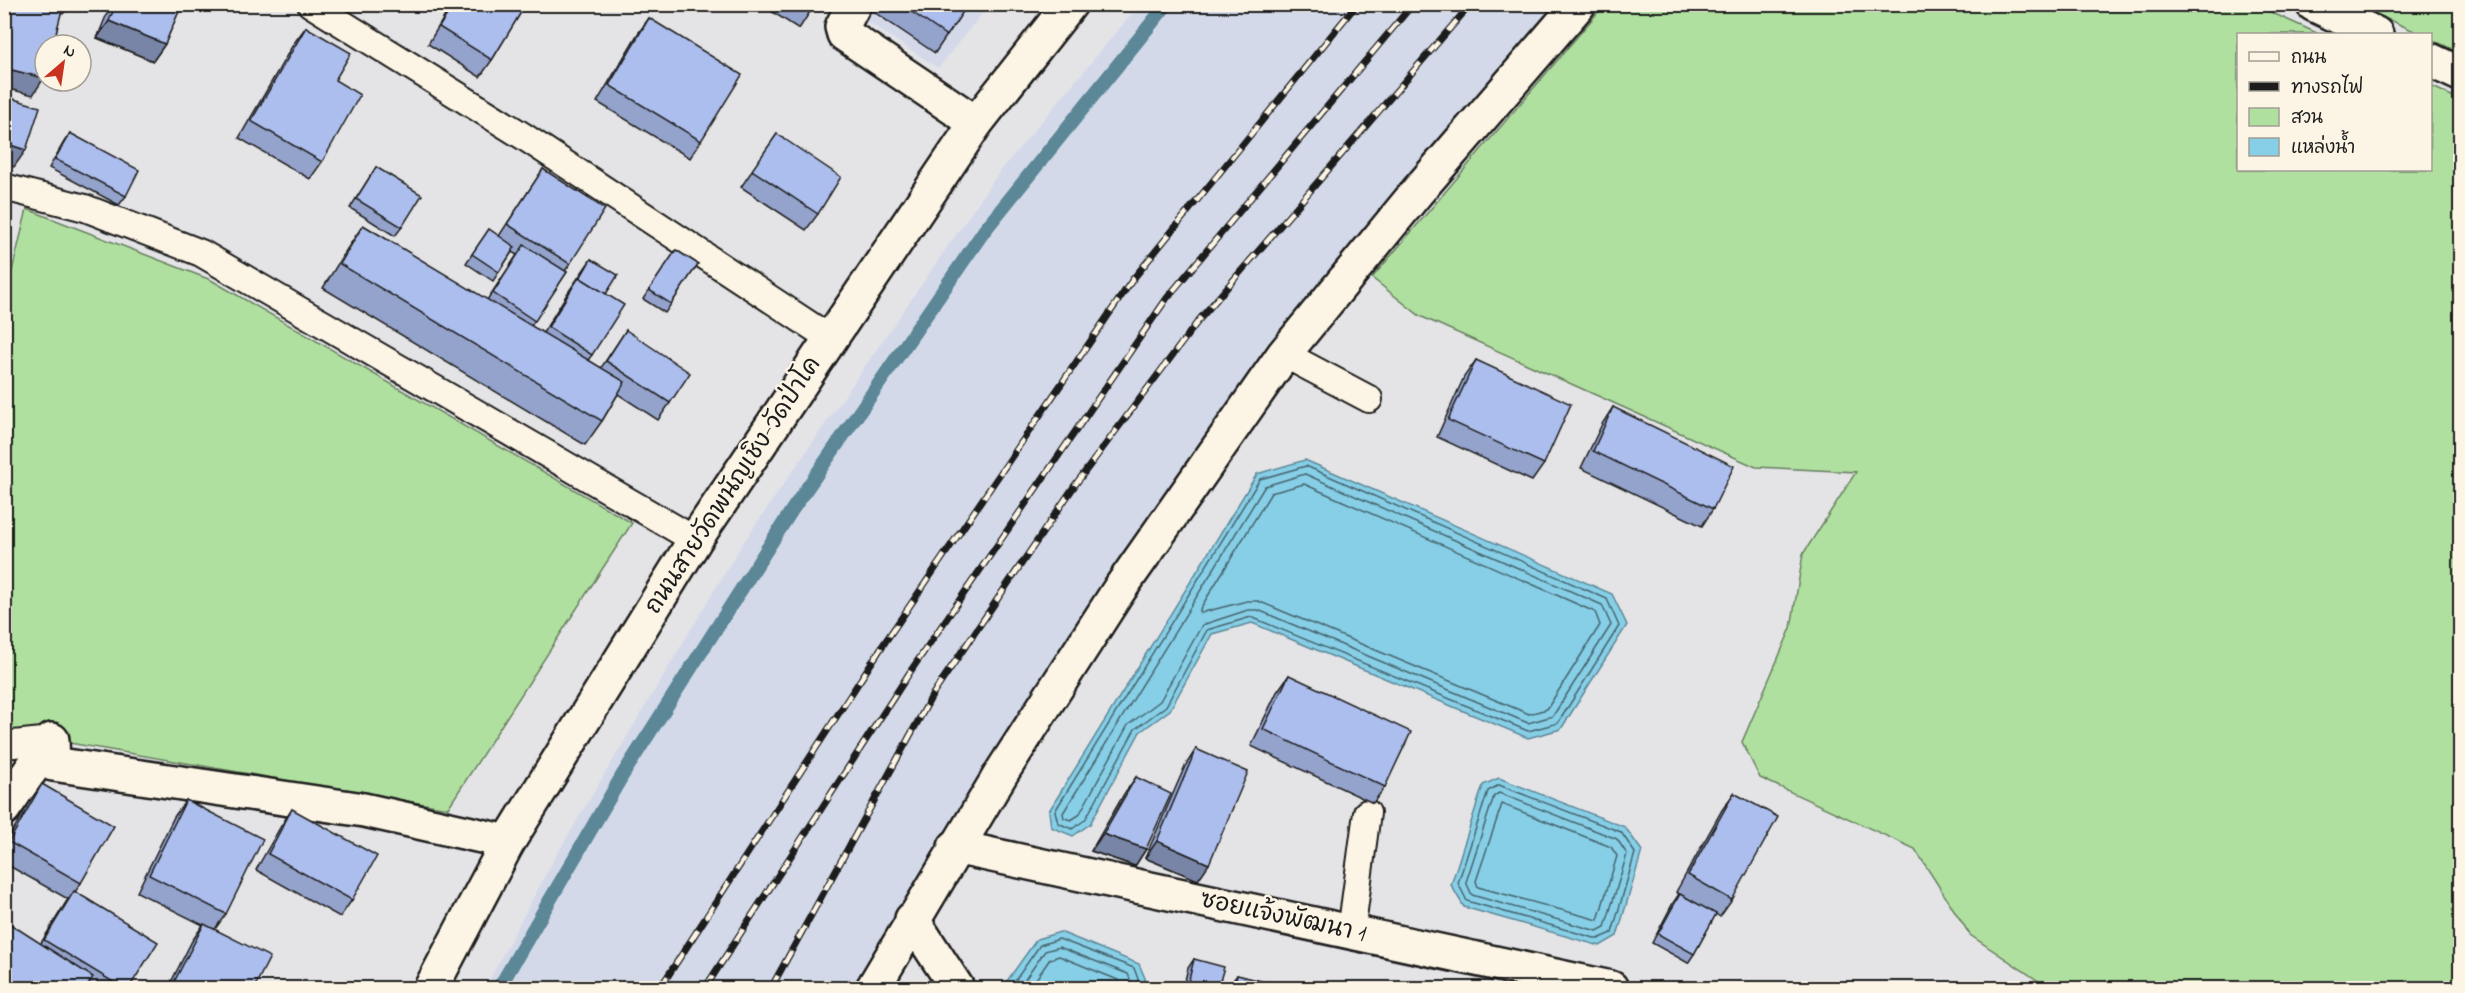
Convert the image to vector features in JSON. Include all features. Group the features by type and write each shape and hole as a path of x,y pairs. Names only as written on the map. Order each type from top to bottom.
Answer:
{"street":[{"path":"854,4 842,27 844,34 975,123"},
{"name":"ถนนสายวัดพนัญเชิง-วัดป่าโค","path":"431,988 508,842 695,540 975,123 1071,4"},
{"path":"873,988 955,847 1119,590 1284,354 1417,192 1579,4"},
{"path":"2313,4 2374,33"},
{"path":"2432,61 2460,74"},
{"path":"52,740 53,764 364,810 508,842"},
{"path":"4,808 52,740"},
{"name":"ซอยแจ้งพัฒนา 1","path":"955,847 1611,988"},
{"path":"912,919 957,988"}],"lane":[{"path":"311,4 523,136 831,339"},
{"path":"4,187 86,208 201,253 695,540"},
{"path":"1284,354 1369,399"},
{"path":"4,745 52,740"},
{"path":"1351,932 1367,813"}],"shaded area":[{"path":"873,5 989,5 938,68 862,18"},
{"path":"1139,5 1558,5 1266,345 988,769 858,988 485,988 554,859 739,549 997,175"}],"green space":[{"path":"1605,4 2255,5 2317,33 2237,33 2237,171 2432,171 2432,86 2460,100 2460,988 2049,988 1970,935 1915,849 1760,778 1742,742 1791,628 1803,554 1856,472 1756,467 1420,316 1372,278"},
{"path":"2355,5 2460,5 2460,53 2432,39 2432,33 2419,33"},
{"path":"27,209 211,280 632,523 448,808 52,740 5,751 5,300"}],"water":[{"path":"1305,460 1612,594 1627,625 1561,729 1528,738 1252,623 1212,634 1170,710 1140,732 1090,824 1073,836 1051,827 1049,811 1257,474"},
{"path":"1499,778 1625,827 1642,851 1617,936 1600,946 1464,907 1451,885 1483,785"},
{"path":"1060,932 1139,964 1145,978 1142,988 1002,988 1037,939"}],"building":[{"path":"4,4 42,4 62,10 56,33 33,33 33,75 4,68"},
{"path":"116,4 182,4 165,44 109,21"},
{"path":"454,4 526,4 492,60 439,27"},
{"path":"799,4 815,4 811,12"},
{"path":"900,4 968,4 947,36"},
{"path":"649,18 742,75 701,141 609,85"},
{"path":"306,27 351,53 335,80 360,95 322,162 251,121"},
{"path":"4,96 40,107 26,150 4,143"},
{"path":"70,133 139,170 126,196 55,159"},
{"path":"777,134 841,177 818,214 752,170"},
{"path":"376,167 422,195 402,227 356,199"},
{"path":"543,169 605,209 570,264 507,224"},
{"path":"363,225 625,382 602,421 340,264"},
{"path":"489,229 515,247 499,272 472,254"},
{"path":"524,245 567,272 535,321 493,293"},
{"path":"676,250 698,264 671,304 649,290"},
{"path":"591,259 618,275 606,294 580,278"},
{"path":"579,277 624,305 592,355 548,327"},
{"path":"626,330 690,373 670,403 606,361"},
{"path":"1476,360 1571,404 1544,464 1448,420"},
{"path":"1613,407 1734,466 1713,509 1593,451"},
{"path":"1289,675 1411,732 1385,787 1263,729"},
{"path":"1196,749 1248,772 1209,864 1157,841"},
{"path":"1136,777 1171,794 1146,849 1103,834"},
{"path":"42,784 114,826 81,883 9,842"},
{"path":"1734,793 1778,817 1732,900 1688,875"},
{"path":"186,800 263,839 226,914 149,875"},
{"path":"292,809 377,856 352,900 268,854"},
{"path":"74,891 158,942 129,988 123,988 44,940"},
{"path":"1680,894 1716,914 1694,954 1658,934"},
{"path":"4,920 93,977 86,988 4,988"},
{"path":"204,924 270,957 254,988 171,988"},
{"path":"1194,959 1224,967 1218,988 1187,988"},
{"path":"1237,975 1286,987 1234,988"},
{"path":"1301,984 1322,988 1300,988"}],"waterway":[{"path":"499,988 622,776 792,510 984,231 1167,4"}],"railway":[{"path":"660,988 885,642 1133,279 1357,4"},
{"path":"705,988 912,669 1167,298 1413,4"},
{"path":"771,988 933,694 1075,485 1199,320 1471,4"}]}
